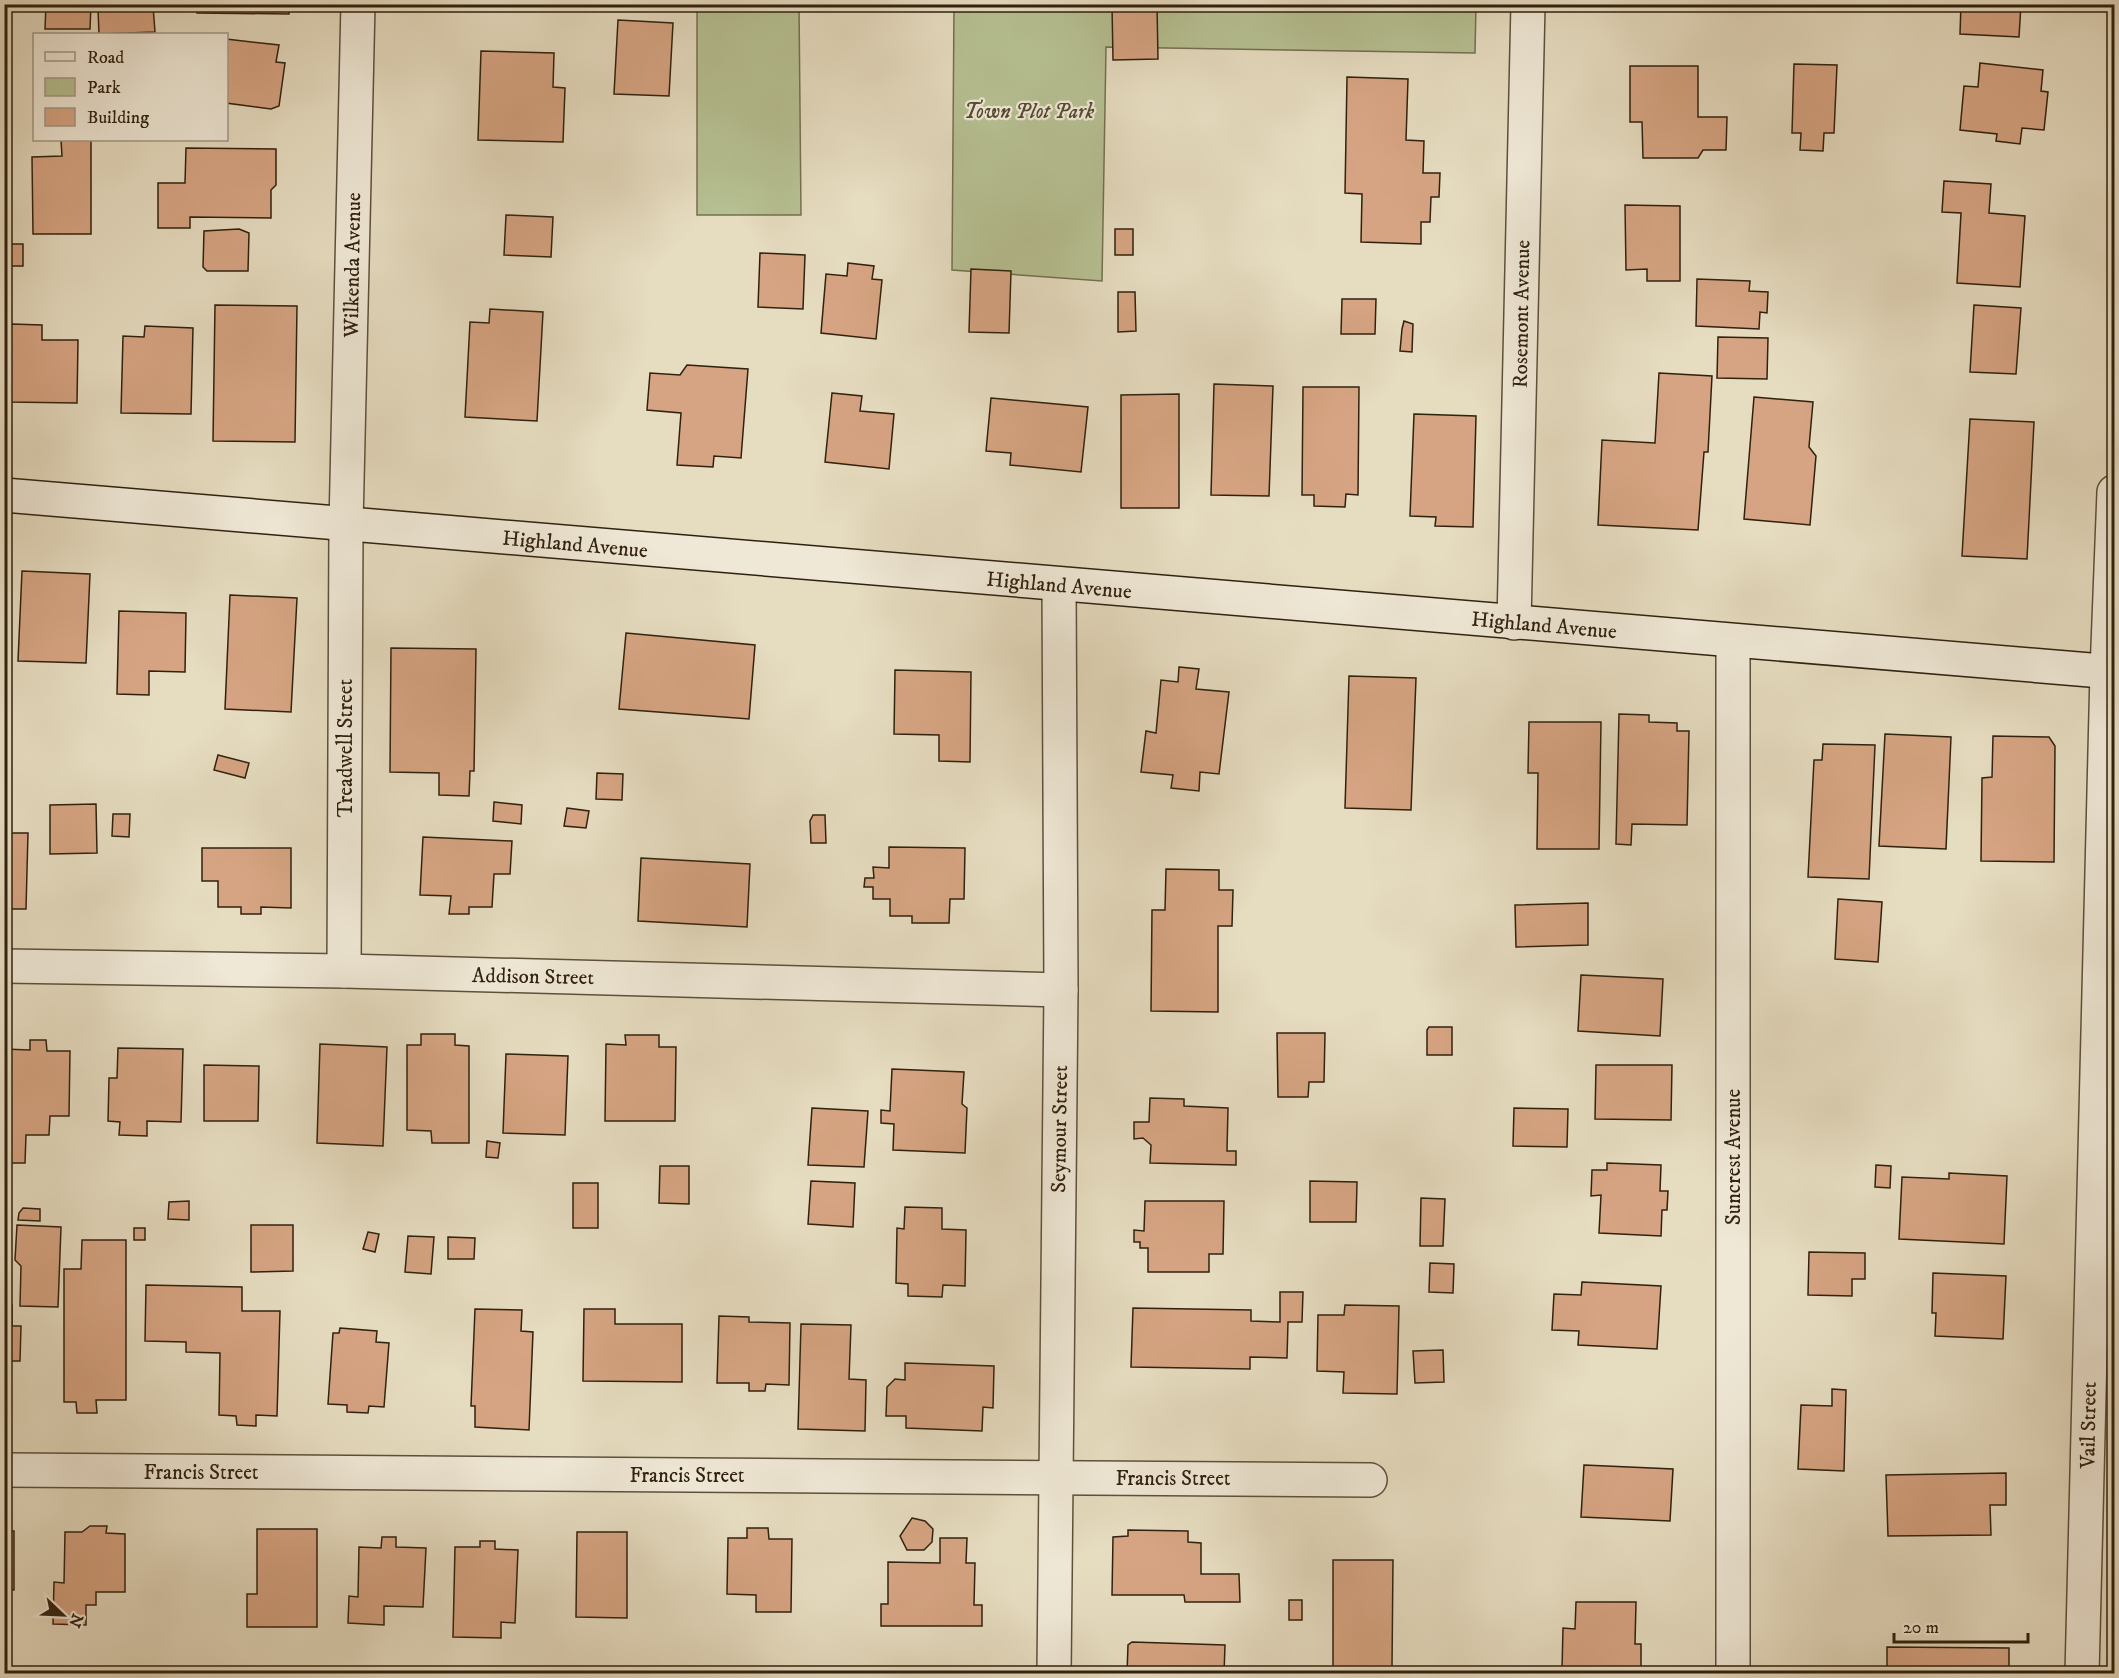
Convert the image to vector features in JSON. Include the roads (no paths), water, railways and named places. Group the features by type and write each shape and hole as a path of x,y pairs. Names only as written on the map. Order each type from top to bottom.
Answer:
{"street":[{"name":"Wilkenda Avenue","path":"346,525 358,4"},
{"name":"Rosemont Avenue","path":"1514,623 1528,4"},
{"name":"Vail Street","path":"2082,1674 2115,492"},
{"name":"Highland Avenue","path":"4,495 2111,672"},
{"name":"Treadwell Street","path":"344,971 346,525"},
{"name":"Seymour Street","path":"1054,1674 1060,990 1059,585"},
{"name":"Suncrest Avenue","path":"1733,1674 1734,641"},
{"name":"Addison Street","path":"4,966 344,971 1060,990"},
{"name":"Francis Street","path":"4,1470 1370,1480"}],"park label":[{"name":"Town Plot Park","path":"1029,111"}]}
